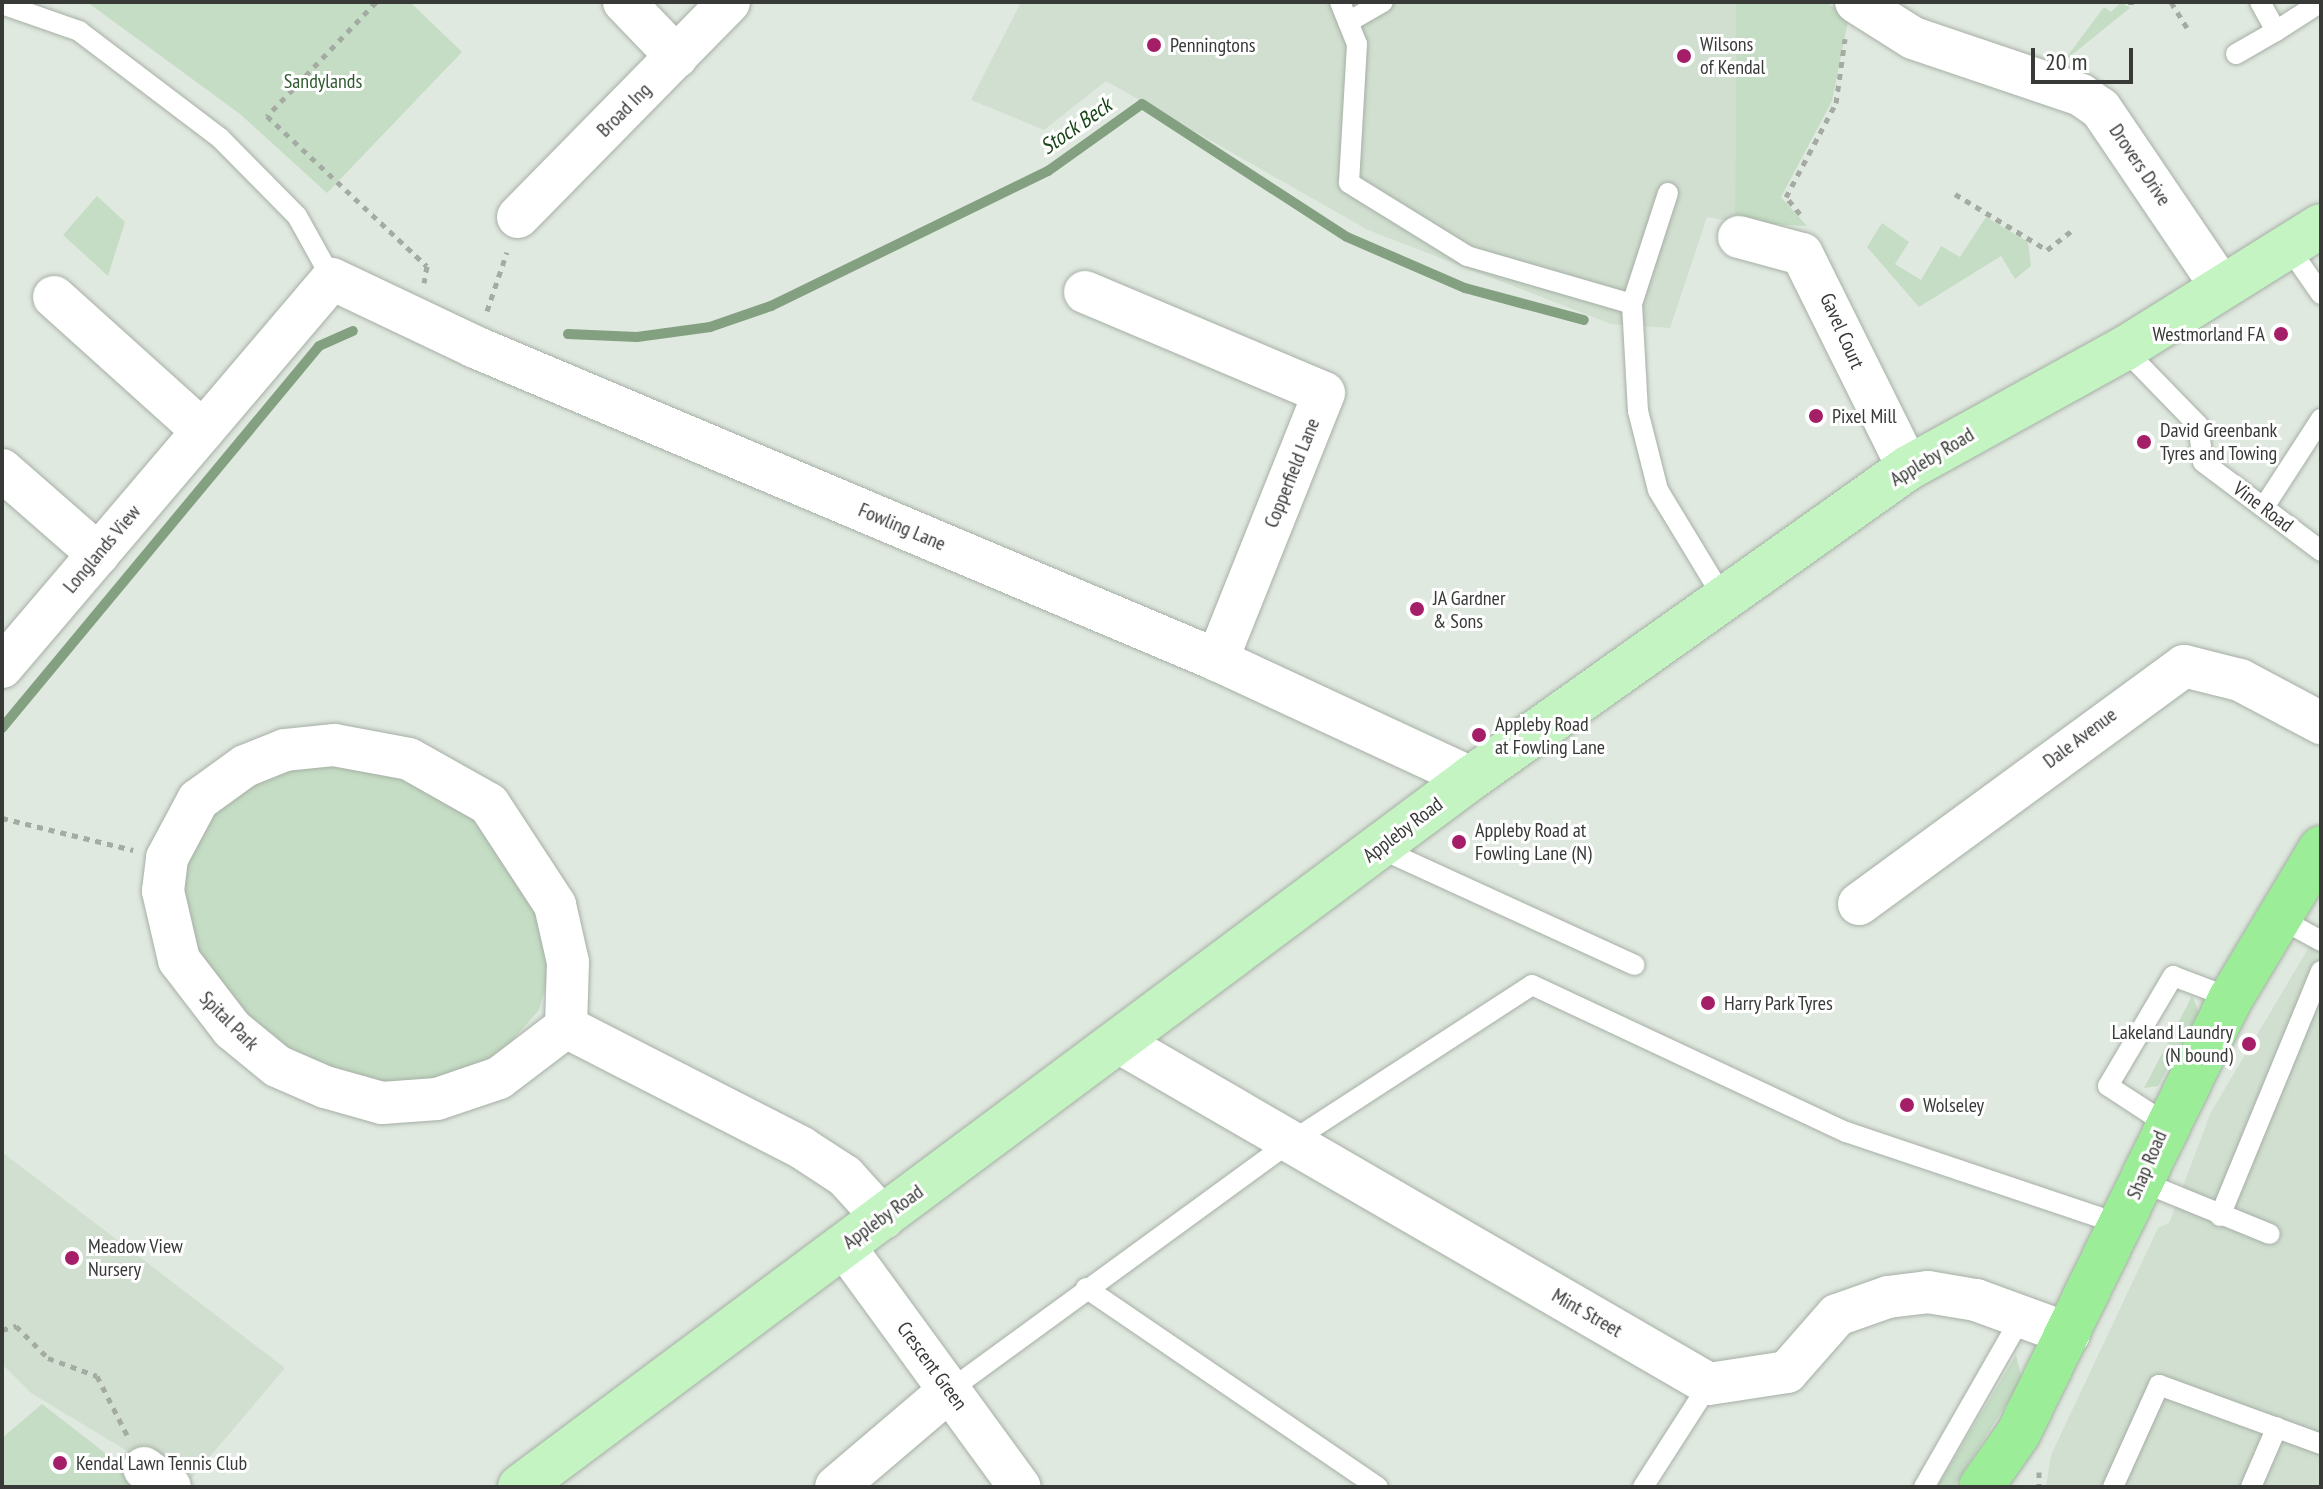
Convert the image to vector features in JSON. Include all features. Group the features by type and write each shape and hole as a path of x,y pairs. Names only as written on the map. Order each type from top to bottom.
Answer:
{"highway":[{"name":"Shap Road","path":"1981,1487 2018,1434 2122,1225 2165,1123 2231,998 2321,848"}],"main road":[{"name":"Appleby Road","path":"520,1487 1122,1044 1471,778 1908,468 2124,349 2304,236"}],"street":[{"path":"624,2 677,57"},
{"name":"Broad Ing","path":"518,217 729,2"},
{"name":"Drovers Drive","path":"1852,16 2081,95 2101,109 2221,286"},
{"name":"Gavel Court","path":"1739,237 1802,254 1908,468"},
{"name":"Fowling Lane","path":"332,279 475,347 1217,660 1471,778"},
{"name":"Longlands View","path":"2,667 332,279"},
{"name":"Copperfield Lane","path":"1085,292 1324,393 1217,660"},
{"path":"54,297 203,431"},
{"path":"2,470 98,554"},
{"name":"Dale Avenue","path":"1859,904 2184,666 2240,680 2321,723"},
{"name":"Spital Park","path":"334,745 409,759 489,804 527,852 558,919 568,962 566,1027 499,1078 437,1099 382,1103 325,1087 277,1066 202,996 165,921 167,858 198,800 245,766 285,750 334,745"},
{"path":"566,1027 802,1148 845,1176 883,1218"},
{"name":"Mint Street","path":"1122,1044 1709,1384"},
{"name":"Crescent Green","path":"844,1246 1020,1487"},
{"path":"1709,1384 1787,1372 1837,1315 1888,1297 1928,1292 2023,1314 2069,1334"},
{"path":"836,1487 950,1390"}],"lane":[{"path":"1340,2 1357,44 1349,183 1467,256 1632,304"},
{"path":"1348,22 1383,2"},
{"path":"2260,2 2276,31"},
{"path":"2236,54 2321,2"},
{"path":"2,4 79,31 220,138 297,216 332,279"},
{"path":"1668,193 1632,304 1638,411 1658,490 1724,599"},
{"path":"2304,236 2321,294"},
{"name":"Vine Road","path":"2124,349 2198,425 2203,462 2321,551"},
{"path":"2264,507 2321,419"},
{"path":"1379,848 1634,965"},
{"path":"2279,918 2321,941"},
{"path":"2220,1216 2321,971"},
{"path":"2165,1123 2108,1086 2173,976 2231,998"},
{"path":"950,1390 1086,1288 1292,1141 1532,985 1846,1132 2122,1225"},
{"path":"2140,1181 2270,1234"},
{"path":"1086,1288 1378,1487"},
{"path":"1924,1487 2023,1314"},
{"path":"1643,1487 1709,1384"},
{"path":"2113,1487 2159,1385 2321,1444"},
{"path":"2251,1487 2277,1427"}],"path":[{"path":"376,2 267,116 427,266 418,320"},
{"path":"2171,2 2189,31"},
{"path":"1811,227 1786,197 1836,103 1852,16"},
{"path":"1955,194 2047,250 2074,229"},
{"path":"475,347 518,217"},
{"path":"2,818 167,858"},
{"path":"3,1328 16,1326 48,1358 97,1376 157,1478"}],"shaded area":[{"path":"1021,2 1736,2 1735,222 1707,217 1670,328 1611,324 1368,230 1106,81 1044,130 971,100"},
{"path":"2321,927 2321,1487 2046,1487 2051,1455 2158,1228 2169,1223 2211,1112"},
{"name":"Meadow View Nursery","path":"2,1152 285,1368 185,1486 31,1393 2,1364"}],"green space":[{"name":"Sandylands","path":"87,2 410,2 462,52 327,193 240,114"},
{"path":"1736,2 1825,2 1849,16 1832,101 1781,197 1807,226 1735,222"},
{"path":"2121,2 2130,8 2063,62 2104,7 2111,12"},
{"path":"97,196 125,222 108,276 63,235"},
{"path":"1986,217 2028,242 2031,266 2015,279 2001,256 1919,307 1867,247 1882,223 1909,242 1895,264 1921,280 1941,246 1960,257"},
{"path":"295,765 380,768 478,817 542,909 548,976 539,1010 495,1060 433,1089 361,1082 265,1040 197,962 183,913 182,867 217,802"},
{"path":"2192,996 2199,1012 2158,1086 2144,1088"},
{"path":"2016,1355 2022,1379 1954,1487 1937,1487"},
{"name":"Kendal Lawn Tennis Club","path":"42,1404 149,1487 2,1487 2,1438"}],"waterway":[{"name":"Stock Beck","path":"568,334 637,337 710,327 771,306 1048,171 1142,104 1347,237 1465,288 1584,320"},
{"path":"2,728 319,346 353,331"}],"place":[{"name":"Penningtons","path":"1154,45"},
{"name":"Wilsons of Kendal","path":"1684,56"},
{"name":"Westmorland FA","path":"2281,334"},
{"name":"Pixel Mill","path":"1816,416"},
{"name":"David Greenbank Tyres and Towing","path":"2144,442"},
{"name":"JA Gardner & Sons","path":"1417,609"},
{"name":"Appleby Road at Fowling Lane","path":"1479,735"},
{"name":"Appleby Road at Fowling Lane (N)","path":"1459,842"},
{"name":"Harry Park Tyres","path":"1708,1003"},
{"name":"Lakeland Laundry (N bound)","path":"2249,1044"},
{"name":"Wolseley","path":"1907,1105"},
{"name":"Meadow View Nursery","path":"72,1258"},
{"name":"Kendal Lawn Tennis Club","path":"60,1463"}]}
